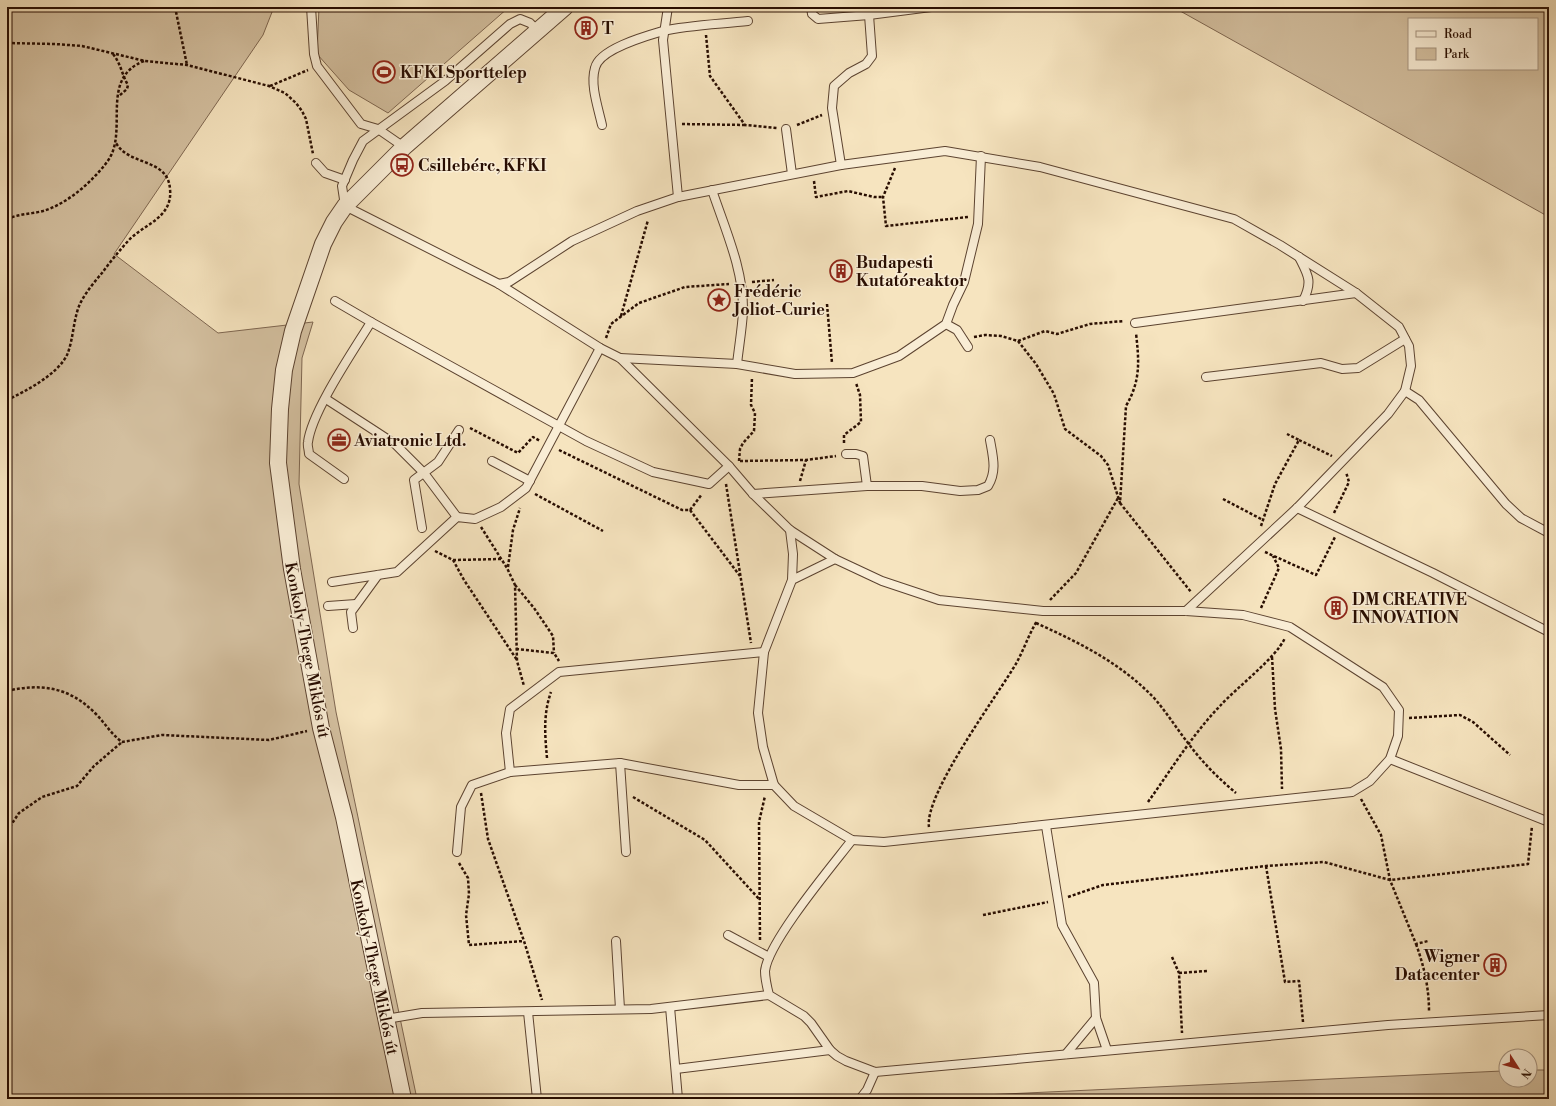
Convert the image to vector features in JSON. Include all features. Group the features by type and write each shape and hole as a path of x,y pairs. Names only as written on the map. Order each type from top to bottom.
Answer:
{"street":[{"name":"Konkoly-Thege Miklós út","path":"403,1099 344,817 321,728 285,525 278,463 280,409 284,370 293,331 323,244 334,222 345,206 404,147 537,30 566,7"}],"lane":[{"path":"311,7 314,54 317,66 361,124 378,130 404,147"},
{"path":"668,7 663,40 678,197"},
{"path":"811,7 812,14 818,19 870,15 931,7"},
{"path":"841,165 832,108 834,86 849,72 866,64 872,56 870,15"},
{"path":"537,30 530,23 520,19 510,24 445,81 363,141 342,186 345,206 499,284 600,348 620,358 730,467 753,494 790,530 835,559 882,581 939,600 1043,611 1186,611 1243,615 1290,627 1383,687 1399,710 1398,736 1390,759 1370,781 1352,792 1046,826 930,836 884,842 852,840 794,806 774,785 763,747 758,713 764,652 792,580 793,554 790,530"},
{"path":"602,125 593,80 595,66 606,53 664,31 748,21"},
{"path":"786,129 792,174"},
{"path":"499,284 509,282 572,241 637,211 678,197 841,165 945,151 1040,167 1234,219 1356,293 1399,327 1409,346 1411,366 1405,391 1388,414 1297,508 1186,611"},
{"path":"620,358 737,364 794,374 853,373 899,356 946,324 952,305 964,282 978,224 981,156"},
{"path":"316,163 325,173 344,180"},
{"path":"712,190 736,261 740,283 743,310 737,364"},
{"path":"1298,257 1308,274 1309,289 1303,301"},
{"path":"1135,323 1356,293"},
{"path":"335,301 586,441 653,472 709,484 730,467"},
{"path":"344,479 309,454 308,442 315,421 326,399 371,322"},
{"path":"946,324 957,330 966,343"},
{"path":"1206,377 1321,363 1342,369 1358,368 1405,339"},
{"path":"326,399 396,444 424,473 458,517 475,519 501,507 528,485 600,348"},
{"path":"1405,391 1420,400 1506,504 1521,518 1549,533"},
{"path":"422,528 414,480 438,462 459,430"},
{"path":"753,494 866,486 922,486 960,491 978,490 988,486 994,477 990,440"},
{"path":"846,454 863,456 866,486"},
{"path":"492,461 528,485"},
{"path":"1297,508 1433,573 1549,632"},
{"path":"332,582 397,572 458,517"},
{"path":"792,580 813,568 835,559"},
{"path":"353,628 351,612 378,575"},
{"path":"328,606 356,604"},
{"path":"510,772 506,733 510,709 559,672 764,652"},
{"path":"1390,759 1549,822"},
{"path":"458,852 461,807 472,785 510,772 620,763 739,785 774,785"},
{"path":"620,763 626,852"},
{"path":"1046,826 1062,925 1094,983 1096,1018 1107,1050"},
{"path":"769,995 765,970 769,957 789,924 852,840"},
{"path":"728,936 769,957"},
{"path":"616,941 620,1009"},
{"path":"386,1019 422,1013 528,1012 670,1007 769,995 804,1016 811,1023 830,1050 846,1061 875,1072 1304,1032 1430,1022 1549,1016"},
{"path":"670,1007 678,1099"},
{"path":"528,1012 537,1099"},
{"path":"1066,1054 1096,1018"},
{"path":"676,1069 830,1050"},
{"path":"860,1099 867,1090 875,1072"}],"path":[{"path":"175,7 187,65"},
{"path":"705,26 710,76 745,125"},
{"path":"7,42 75,46 145,61 187,65 269,86 285,93 302,111 306,119 316,163"},
{"path":"112,54 119,62 123,78 128,87 117,99"},
{"path":"7,219 48,209 68,199 104,167 116,143 117,99 123,78 134,65 145,61"},
{"path":"269,86 317,66"},
{"path":"671,124 745,125 786,129 820,116 832,108"},
{"path":"7,400 44,381 66,356 81,301 129,239 162,216 169,203 170,188 164,173 153,165 125,154 116,143"},
{"path":"899,157 883,196 886,226 978,216"},
{"path":"813,170 816,197 848,191 874,197 883,196"},
{"path":"620,316 652,206"},
{"path":"600,348 611,324 639,303 685,287 774,280"},
{"path":"827,304 833,373"},
{"path":"966,343 985,335 1001,336 1018,341 1045,332 1062,333 1090,324 1122,320 1135,323 1140,366 1132,395 1126,406 1120,503"},
{"path":"1018,341 1036,364 1054,394 1065,430 1101,456 1108,465 1120,503 1198,600"},
{"path":"752,653 725,476 730,467 739,461 806,460 846,454 844,435 861,422 860,395 853,373"},
{"path":"739,461 740,449 754,431 755,413 751,405 752,375"},
{"path":"459,430 471,428 518,453 533,437 682,510 690,510"},
{"path":"1299,440 1343,462 1349,482 1329,523"},
{"path":"797,491 806,460"},
{"path":"690,510 709,484"},
{"path":"508,568 513,530 528,485 603,531"},
{"path":"930,836 928,822 935,798 965,745 1016,662 1049,601 1076,573 1118,498"},
{"path":"1223,499 1263,520"},
{"path":"690,510 740,576"},
{"path":"475,519 508,568 515,585 534,608 553,636 554,653"},
{"path":"425,547 454,560 502,559"},
{"path":"1256,618 1279,568 1273,556"},
{"path":"454,560 464,580 517,661"},
{"path":"515,585 517,661 527,697"},
{"path":"1036,623 1102,655 1155,700 1188,744 1215,776 1237,793 1246,804"},
{"path":"1139,816 1188,744 1219,707 1272,656 1284,641 1290,627"},
{"path":"1272,656 1275,709 1281,749 1282,800"},
{"path":"7,691 26,687 50,687 67,692 95,712 114,736 122,742"},
{"path":"1398,718 1460,715 1473,722 1510,755"},
{"path":"7,831 19,813 42,797 77,786 94,766 122,742 162,735 269,740 321,728"},
{"path":"479,782 488,839 524,942 546,1011"},
{"path":"622,790 705,840 760,900"},
{"path":"1356,790 1382,834 1390,880 1423,965 1429,995 1430,1022"},
{"path":"760,952 759,822 764,797"},
{"path":"983,915 1058,900 1103,885 1266,866 1324,862 1390,880 1528,864 1533,815"},
{"path":"458,852 459,863 468,878 469,894 466,916 469,945 524,942"},
{"path":"1266,866 1285,982 1299,981 1304,1032"},
{"path":"1416,944 1428,941"},
{"path":"1172,957 1179,973 1182,1043"},
{"path":"1179,973 1207,971"}],"green space":[{"path":"7,7 274,7 263,35 114,254 218,333 313,322 302,358 299,484 336,712 417,1099 7,1099"},
{"name":"KFKI Sporttelep","path":"319,7 524,7 508,8 388,113 349,90 317,54"},
{"path":"1173,7 1549,7 1549,217"},
{"path":"1538,1070 1549,1070 1549,1099 950,1099 962,1096 1498,1071 1498,1088 1538,1088"}],"place":[{"name":"T","path":"586,28"},
{"name":"KFKI Sporttelep","path":"384,72"},
{"name":"Csillebérc, KFKI","path":"402,165"},
{"name":"Budapesti Kutatóreaktor","path":"841,271"},
{"name":"Frédéric Joliot-Curie","path":"719,300"},
{"name":"Aviatronic Ltd.","path":"339,440"},
{"name":"DM CREATIVE INNOVATION","path":"1336,608"},
{"name":"Wigner Datacenter","path":"1495,965"}]}
